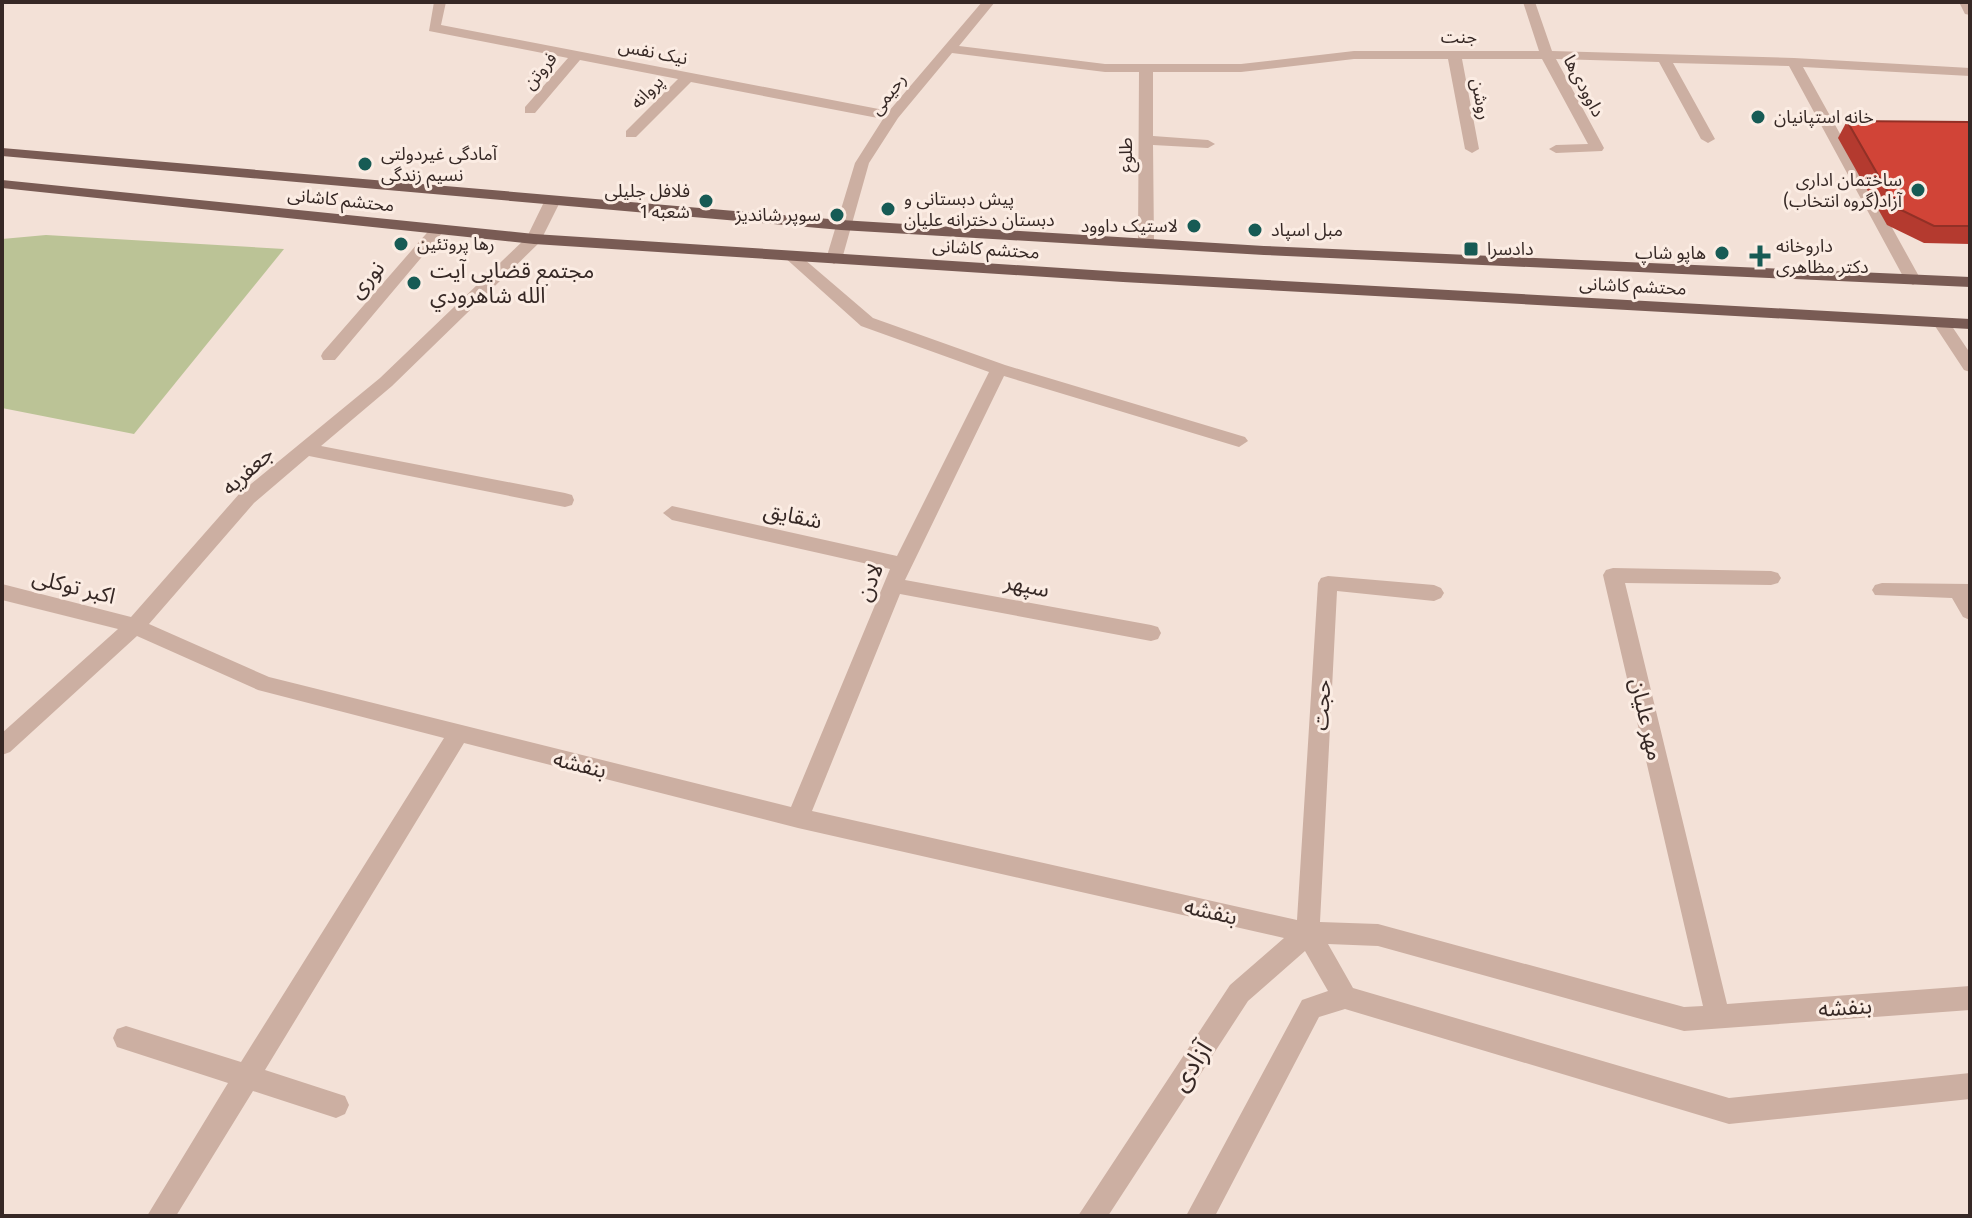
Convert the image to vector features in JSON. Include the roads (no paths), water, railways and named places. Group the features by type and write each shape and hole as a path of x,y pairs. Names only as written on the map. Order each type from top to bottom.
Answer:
{"main road":[{"name":"محتشم کاشانی","path":"2,152 842,225 1146,243 1970,282"},
{"name":"محتشم کاشانی","path":"2,184 534,239 1970,324"}],"street":[{"name":"نیک نفس","path":"440,2 434,28 892,116"},
{"name":"رحیمی","path":"834,259 862,163 892,116 989,2"},
{"name":"داوودی‌ها","path":"1529,2 1547,55 1597,148 1556,149"},
{"path":"1965,2 1970,11"},
{"name":"جنت","path":"949,49 1105,68 1241,68 1354,55 1547,55 1665,61 1794,62 1970,72"},
{"name":"فروتن","path":"530,110 577,55"},
{"name":"روشن","path":"1454,55 1472,149"},
{"path":"1665,61 1708,139"},
{"path":"1794,62 1913,280"},
{"name":"طلوع","path":"1146,68 1146,243"},
{"name":"پروانه","path":"631,134 688,77"},
{"path":"1146,140 1208,144"},
{"path":"534,239 552,202"},
{"name":"نوری","path":"329,356 437,230"},
{"name":"جعفریه","path":"2,746 135,626 247,498 386,382 534,239"},
{"path":"791,256 867,322 999,369 1239,441"},
{"path":"1941,323 1970,366"},
{"name":"لادن","path":"798,818 902,564 999,369"},
{"path":"306,449 565,500"},
{"name":"شقایق","path":"672,513 902,564"},
{"name":"مهر علیان","path":"1718,1017 1613,575 1771,578"},
{"name":"حجت","path":"1308,933 1328,583 1434,593"},
{"name":"سپهر","path":"894,585 1151,633"},
{"path":"1882,590 1963,590 1970,612"},
{"name":"اکبر توکلی","path":"2,592 135,626"},
{"name":"بنفشه","path":"135,626 265,684 798,818 1308,933 1378,935 1684,1019 1970,998"},
{"path":"161,1216 459,733"},
{"path":"1308,933 1345,997"},
{"name":"آزادی","path":"1092,1216 1239,993 1308,933"},
{"path":"1200,1216 1311,1008 1345,997 1729,1111 1970,1086"},
{"path":"126,1038 336,1105"}],"place":[{"name":"خانه استپانیان","path":"1758,117"},
{"name":"آمادگی غیردولتی نسیم زندگی","path":"365,164"},
{"name":"ساختمان اداری آزاد(گروه انتخاب)","path":"1918,190"},
{"name":"فلافل جلیلی شعبه 1","path":"706,201"},
{"name":"پیش دبستانی و دبستان دخترانه علیان","path":"888,209"},
{"name":"سوپر شاندیز","path":"837,215"},
{"name":"لاستیک داوود","path":"1194,226"},
{"name":"مبل اسپاد","path":"1255,230"},
{"name":"رها پروتئین","path":"401,244"},
{"name":"دادسرا","path":"1471,249"},
{"name":"هاپو شاپ","path":"1722,253"},
{"name":"داروخانه دکتر مظاهری","path":"1760,256"},
{"name":"مجتمع قضایی آیت الله شاهرودي","path":"414,283"}]}
